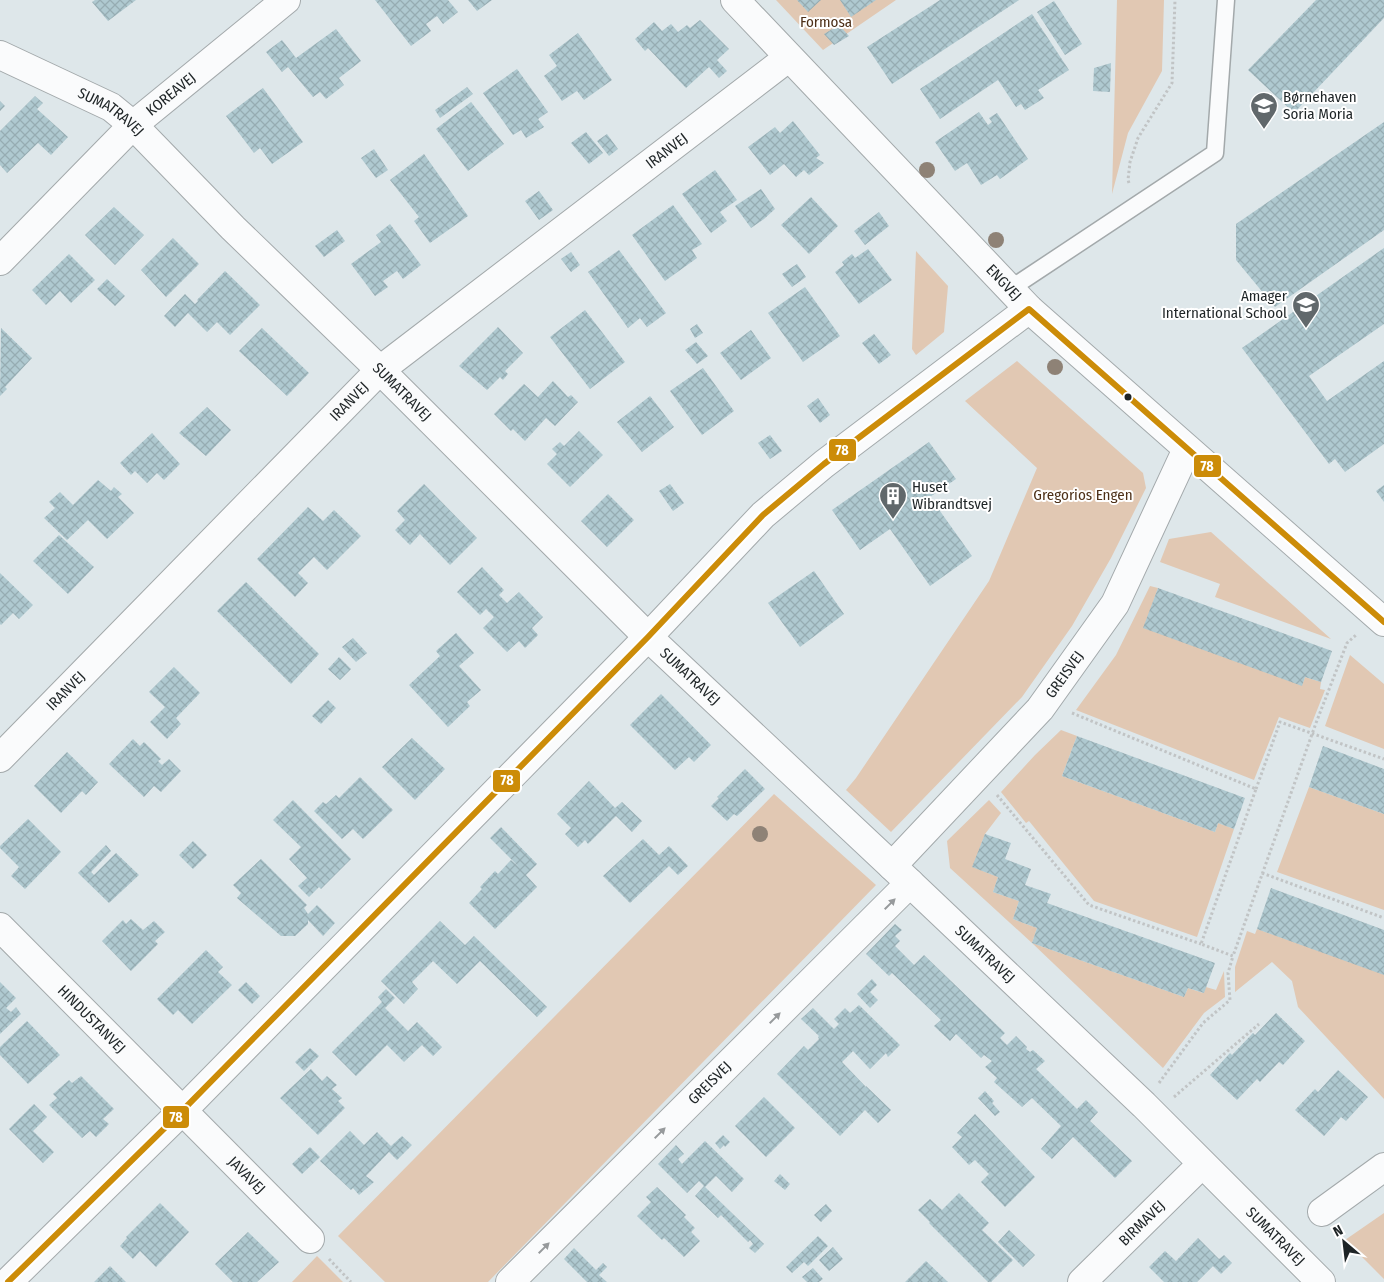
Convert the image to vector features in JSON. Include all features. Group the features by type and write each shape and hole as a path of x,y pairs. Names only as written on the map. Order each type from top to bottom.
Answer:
{"street":[{"name":"KOREAVEJ","path":"0,261 133,125 286,0"},
{"name":"ENGVEJ","path":"735,0 788,58 1029,309 1380,618"},
{"name":"SUMATRAVEJ","path":"0,56 111,107 133,125 233,228 380,370 648,637 901,874 1148,1110 1322,1282"},
{"name":"IRANVEJ","path":"0,758 380,370 788,58"},
{"path":"8,1282 183,1110 648,637 763,515 824,464 1029,309"},
{"name":"GREISVEJ","path":"510,1282 901,874 979,774 1040,710 1115,604 1187,449"},
{"name":"HINDUSTANVEJ","path":"0,927 183,1110"},
{"name":"JAVAVEJ","path":"183,1110 310,1239"},
{"name":"BIRMAVEJ","path":"1082,1282 1202,1164"},
{"path":"1322,1212 1384,1167"}],"lane":[{"path":"1010,289 1215,153 1226,0"}],"path":[{"path":"1137,205 1128,180 1130,162 1138,138 1172,83 1176,0"},
{"path":"1148,1110 1203,1023 1230,1000 1228,973 1233,956 1312,733 1347,643 1380,618"},
{"path":"1045,702 1256,789"},
{"path":"1201,944 1280,722 1384,759"},
{"path":"979,774 1089,905 1233,956"},
{"path":"1262,873 1384,918"},
{"path":"1148,1110 1259,1024"}],"green space":[{"name":"Formosa","path":"776,0 896,0 823,50"},
{"path":"1117,0 1164,0 1162,71 1128,133 1112,194"},
{"path":"916,251 948,286 944,332 916,355 912,349"},
{"name":"Gregorios Engen","path":"1017,361 1143,473 1146,488 1111,558 1072,626 1022,697 891,832 846,790 989,581 1037,468 965,401"},
{"path":"1211,532 1331,639 1215,597 1220,584 1160,562 1169,539"},
{"path":"1150,586 1158,588 1144,627 1302,685 1305,677 1321,682 1320,689 1325,690 1310,728 1279,717 1254,780 1076,710 1116,655"},
{"path":"1350,655 1384,684 1384,749 1325,726"},
{"path":"1061,730 1077,736 1062,776 1215,832 1218,823 1234,829 1197,937 1094,901 1029,821 1026,823 1001,792"},
{"path":"1309,787 1384,814 1384,910 1277,872"},
{"path":"774,794 876,885 488,1282 385,1282 338,1236"},
{"path":"989,800 1001,813 985,834 973,867 998,877 993,892 1019,901 1013,919 1037,928 1032,943 950,868 947,841"},
{"path":"1257,929 1384,974 1384,1099 1298,1007 1292,981 1272,962 1235,992 1235,967 1247,931 1255,934"},
{"path":"1032,943 1184,997 1188,988 1203,993 1206,987 1216,990 1224,971 1225,997 1204,1013 1163,1068"},
{"path":"1384,1213 1384,1279 1345,1240"},
{"path":"317,1256 343,1282 292,1282"}],"building":[{"path":"95,0 136,0 108,21 92,2"},
{"path":"375,0 448,0 458,12 443,24 437,16 426,24 431,31 411,46"},
{"path":"468,0 492,0 477,11"},
{"path":"797,0 821,0 808,12"},
{"path":"840,0 876,0 851,17"},
{"path":"940,0 1019,0 892,84 867,47"},
{"path":"1316,0 1384,0 1384,18 1294,113 1248,70"},
{"path":"1054,1 1082,44 1065,55 1037,12"},
{"path":"1032,14 1069,70 1038,90 1044,98 1025,110 1021,104 1016,107 998,80 940,119 920,89"},
{"path":"700,20 729,49 717,60 727,71 719,78 709,67 686,88 648,48 645,51 635,39 654,22 662,31 671,24 678,32 687,25 690,28"},
{"path":"839,25 849,36 834,45 824,34"},
{"path":"336,29 361,61 339,78 344,85 326,99 320,92 313,97 288,67 282,72 266,52 282,40 296,58"},
{"path":"578,33 612,80 584,100 577,91 562,101 544,76 557,66 549,55"},
{"path":"1111,63 1110,92 1093,91 1094,68"},
{"path":"517,69 548,112 538,119 544,127 526,138 521,130 513,135 483,93"},
{"path":"467,87 473,94 440,118 435,110"},
{"path":"263,88 303,142 272,164 260,148 254,153 226,116"},
{"path":"35,96 43,103 37,109 68,137 51,155 38,143 7,173 0,165 0,131"},
{"path":"0,101 5,106 0,111"},
{"path":"471,102 504,144 468,171 436,129"},
{"path":"979,112 988,125 992,122 989,118 997,113 1028,159 1000,179 997,175 981,185 967,163 955,171 935,142"},
{"path":"793,121 820,155 816,158 824,163 809,175 804,170 796,177 784,164 770,175 748,147 775,127 780,133"},
{"path":"1384,122 1384,230 1275,307 1236,260 1236,224"},
{"path":"586,132 603,153 589,164 571,143"},
{"path":"607,134 618,149 609,156 597,141"},
{"path":"374,149 388,170 376,178 361,158"},
{"path":"424,154 468,216 430,243 414,221 419,217 390,180"},
{"path":"715,170 737,200 720,212 727,221 711,233 682,194"},
{"path":"761,189 775,209 751,228 735,206"},
{"path":"539,191 553,210 539,220 525,201"},
{"path":"811,197 838,226 809,254 781,225"},
{"path":"673,205 702,244 692,250 697,258 665,281 632,235"},
{"path":"114,207 144,235 115,265 85,235"},
{"path":"879,212 889,226 865,245 854,231"},
{"path":"390,224 421,265 403,279 397,271 383,281 388,287 375,296 351,264 381,242 376,235"},
{"path":"337,230 345,241 324,257 315,246"},
{"path":"173,238 199,264 166,297 141,270"},
{"path":"1384,248 1384,324 1309,376 1327,401 1384,361 1384,444 1345,472 1335,459 1329,464 1242,348"},
{"path":"868,249 892,280 859,304 835,272 844,265 842,262 852,254 855,258"},
{"path":"619,250 666,313 647,327 640,318 628,328 588,272"},
{"path":"571,252 580,265 571,272 561,259"},
{"path":"69,254 95,280 71,303 60,291 46,305 32,290"},
{"path":"797,264 806,277 792,287 782,274"},
{"path":"225,271 260,305 230,335 217,322 207,332 188,313 175,327 164,316 185,294 195,304"},
{"path":"107,279 125,296 115,306 97,289"},
{"path":"805,287 840,336 803,362 768,313"},
{"path":"585,310 625,362 590,389 550,337"},
{"path":"697,324 703,333 695,338 690,329"},
{"path":"498,327 523,353 505,371 508,374 503,380 500,377 487,390 459,366"},
{"path":"1,328 32,358 5,387 7,389 0,396"},
{"path":"262,328 309,373 287,396 239,351"},
{"path":"751,330 771,358 741,380 720,353"},
{"path":"874,334 891,355 879,364 862,343"},
{"path":"696,342 708,356 697,364 685,350"},
{"path":"703,368 734,411 702,435 670,391"},
{"path":"553,381 568,397 571,395 578,402 555,426 546,418 525,441 513,429 511,431 494,414 524,384 538,397"},
{"path":"650,396 674,427 642,452 617,422"},
{"path":"818,398 830,415 820,423 807,406"},
{"path":"207,407 231,430 206,456 179,433"},
{"path":"579,431 603,455 570,487 547,464 557,454 552,449 560,442 564,446"},
{"path":"152,433 180,464 164,480 157,473 147,483 135,471 131,475 120,463"},
{"path":"770,435 782,451 770,459 758,443"},
{"name":"Huset Wibrandtsvej","path":"929,442 956,479 930,497 972,556 930,586 890,529 860,550 832,510"},
{"path":"98,480 111,491 114,487 122,494 118,497 134,513 107,539 88,520 67,540 44,518 55,508 49,502 60,492 73,505"},
{"path":"424,484 477,538 450,565 420,534 410,545 395,530 405,520 397,511"},
{"path":"670,484 684,503 673,511 659,491"},
{"path":"1384,485 1384,502 1376,491"},
{"path":"608,494 634,520 607,547 581,521"},
{"path":"308,507 323,521 334,510 361,536 327,570 314,557 298,573 308,583 295,597 257,559"},
{"path":"59,535 94,567 68,594 33,561"},
{"path":"482,567 504,590 499,595 507,603 519,592 543,617 532,628 538,635 525,648 519,641 507,652 483,628 494,617 486,609 480,615 457,592"},
{"path":"814,571 844,614 800,647 768,603"},
{"path":"0,573 33,605 19,619 13,613 1,625 0,624"},
{"path":"246,582 319,654 291,684 217,611"},
{"path":"1158,588 1332,651 1321,682 1305,677 1302,686 1143,628"},
{"path":"456,633 474,653 459,666 481,690 467,702 470,706 448,727 409,685 440,656 436,651"},
{"path":"353,638 367,653 356,662 342,647"},
{"path":"339,657 351,669 340,680 328,669"},
{"path":"174,667 200,693 176,718 181,724 167,739 150,722 165,707 149,692"},
{"path":"661,694 711,745 694,762 689,757 675,770 630,725"},
{"path":"328,700 336,708 321,724 312,716"},
{"path":"1077,736 1245,798 1234,829 1218,823 1215,832 1062,776"},
{"path":"412,738 445,769 415,800 382,767"},
{"path":"133,739 140,746 144,742 161,759 158,761 162,765 169,759 181,771 161,792 154,786 144,797 109,764"},
{"path":"1323,746 1384,769 1384,814 1309,787"},
{"path":"67,752 98,782 86,795 82,791 61,813 34,786"},
{"path":"745,769 765,789 737,816 734,814 727,821 711,806 719,798 717,797"},
{"path":"360,777 393,810 363,839 353,829 342,839 314,811 323,802 326,804 336,795 339,798"},
{"path":"589,781 615,808 622,802 642,821 632,832 616,816 588,844 585,840 578,847 565,834 571,828 557,814"},
{"path":"293,800 351,859 321,889 319,887 309,897 298,886 307,878 289,859 301,847 273,820"},
{"path":"28,819 61,852 25,889 11,876 19,867 0,846"},
{"path":"501,827 537,864 526,875 537,887 495,929 469,903 482,889 480,887 495,871 498,874 511,860 519,867 490,838"},
{"path":"985,834 1011,843 1005,859 1031,869 1025,885 1051,894 1047,903 1215,963 1204,993 1188,988 1184,997 1032,943 1037,928 1013,919 1019,901 993,892 998,877 972,867"},
{"path":"643,839 659,855 669,846 688,866 678,875 669,866 630,903 603,876"},
{"path":"193,841 207,855 193,869 179,855"},
{"path":"106,845 111,851 91,872 94,875 116,853 139,875 109,903 78,873"},
{"path":"261,859 307,905 304,908 308,914 317,905 335,923 323,936 308,920 308,924 295,936 281,936 237,898 241,893 233,885"},
{"path":"1271,888 1384,930 1384,975 1257,929"},
{"path":"131,919 143,930 154,921 165,932 155,941 158,944 131,971 102,941 123,920 126,924"},
{"path":"440,921 465,945 474,936 547,1007 537,1017 480,961 457,984 433,961 412,982 418,989 404,1004 381,981"},
{"path":"895,924 902,930 895,936 900,941 895,946 914,965 924,955 1005,1033 1000,1038 1007,1045 1016,1036 1027,1047 1026,1049 1030,1052 1033,1050 1045,1061 1036,1069 1077,1109 1086,1100 1098,1112 1090,1121 1132,1161 1115,1178 1073,1137 1052,1159 1041,1149 1061,1126 1032,1098 1022,1107 994,1082 997,1078 985,1067 992,1061 984,1055 981,1058 956,1034 950,1041 934,1026 941,1020 892,973 889,976 866,954"},
{"path":"206,950 223,967 218,972 232,985 192,1024 178,1010 173,1015 157,999"},
{"path":"872,979 877,985 870,992 878,1000 870,1008 857,994"},
{"path":"0,982 16,998 6,1008 11,1012 16,1007 21,1014 0,1034"},
{"path":"246,982 260,996 252,1004 238,990"},
{"path":"386,989 395,998 385,1008 408,1031 417,1022 442,1047 433,1056 422,1045 404,1062 387,1045 356,1076 332,1052 382,1002 378,997"},
{"path":"859,1005 900,1045 888,1057 886,1053 870,1069 853,1051 842,1062 891,1110 878,1123 865,1110 840,1136 777,1074 804,1046 808,1050 819,1039 819,1036 801,1019 813,1008 834,1029 839,1024 834,1019 845,1008 850,1013"},
{"path":"1276,1013 1305,1041 1283,1065 1279,1062 1260,1082 1257,1079 1237,1100 1210,1075 1230,1053 1232,1055 1253,1033 1255,1035"},
{"path":"27,1021 60,1055 28,1084 0,1055 0,1047"},
{"path":"310,1048 319,1056 304,1071 295,1062"},
{"path":"311,1069 322,1081 327,1076 337,1085 332,1089 342,1098 338,1101 345,1108 318,1135 280,1098"},
{"path":"1338,1070 1368,1097 1346,1121 1341,1117 1324,1136 1295,1110 1315,1089 1318,1092"},
{"path":"81,1076 114,1109 103,1119 109,1124 96,1137 90,1131 82,1138 49,1105 57,1098 53,1094 69,1080 72,1083"},
{"path":"985,1091 994,1101 992,1103 1000,1112 995,1116 978,1098"},
{"path":"764,1097 795,1128 766,1157 735,1126"},
{"path":"34,1104 47,1117 33,1131 54,1152 43,1163 9,1129"},
{"path":"975,1114 1035,1177 1005,1207 981,1182 989,1174 975,1160 969,1165 952,1147 962,1137 957,1133"},
{"path":"350,1131 364,1145 377,1132 391,1146 402,1136 412,1145 397,1160 389,1152 366,1176 374,1182 359,1195 320,1161"},
{"path":"723,1135 730,1142 720,1149 715,1143"},
{"path":"705,1141 744,1179 732,1192 716,1176 705,1187 764,1244 755,1253 749,1248 753,1244 750,1240 748,1242 721,1215 718,1218 695,1196 704,1186 699,1181 687,1193 658,1164 676,1145 684,1154 678,1159 682,1164"},
{"path":"310,1147 320,1157 302,1174 292,1164"},
{"path":"780,1174 790,1184 785,1190 774,1181"},
{"path":"657,1187 686,1215 684,1217 695,1228 691,1232 700,1241 684,1257 664,1238 662,1240 637,1216 651,1202 646,1197"},
{"path":"959,1193 989,1223 982,1230 1013,1260 991,1282 988,1282 918,1210 930,1199 942,1210"},
{"path":"160,1203 189,1232 156,1267 140,1251 133,1259 120,1246 126,1237"},
{"path":"826,1204 832,1211 821,1222 814,1215"},
{"path":"1009,1230 1035,1255 1023,1267 998,1242"},
{"path":"248,1232 279,1262 257,1282 233,1282 215,1264"},
{"path":"818,1236 828,1246 808,1266 804,1262 792,1273 786,1267"},
{"path":"1198,1238 1219,1259 1224,1255 1232,1263 1221,1274 1213,1266 1197,1282 1164,1282 1149,1267 1165,1251 1176,1261"},
{"path":"833,1247 843,1259 829,1271 819,1260"},
{"path":"574,1248 596,1270 603,1263 607,1267 599,1275 607,1282 587,1282 564,1259"},
{"path":"926,1261 948,1282 905,1282"},
{"path":"110,1266 126,1282 94,1282"},
{"path":"813,1268 823,1279 819,1282 807,1282 802,1277"}],"transit line":[{"name":"78","path":"8,1282 183,1110 648,637 763,515 824,464 1029,309 1384,622"}],"place":[{"name":"Børnehaven Soria Moria","path":"1264,130"},
{"name":"Amager International School","path":"1306,329"},
{"name":"Huset Wibrandtsvej","path":"893,520"}]}
